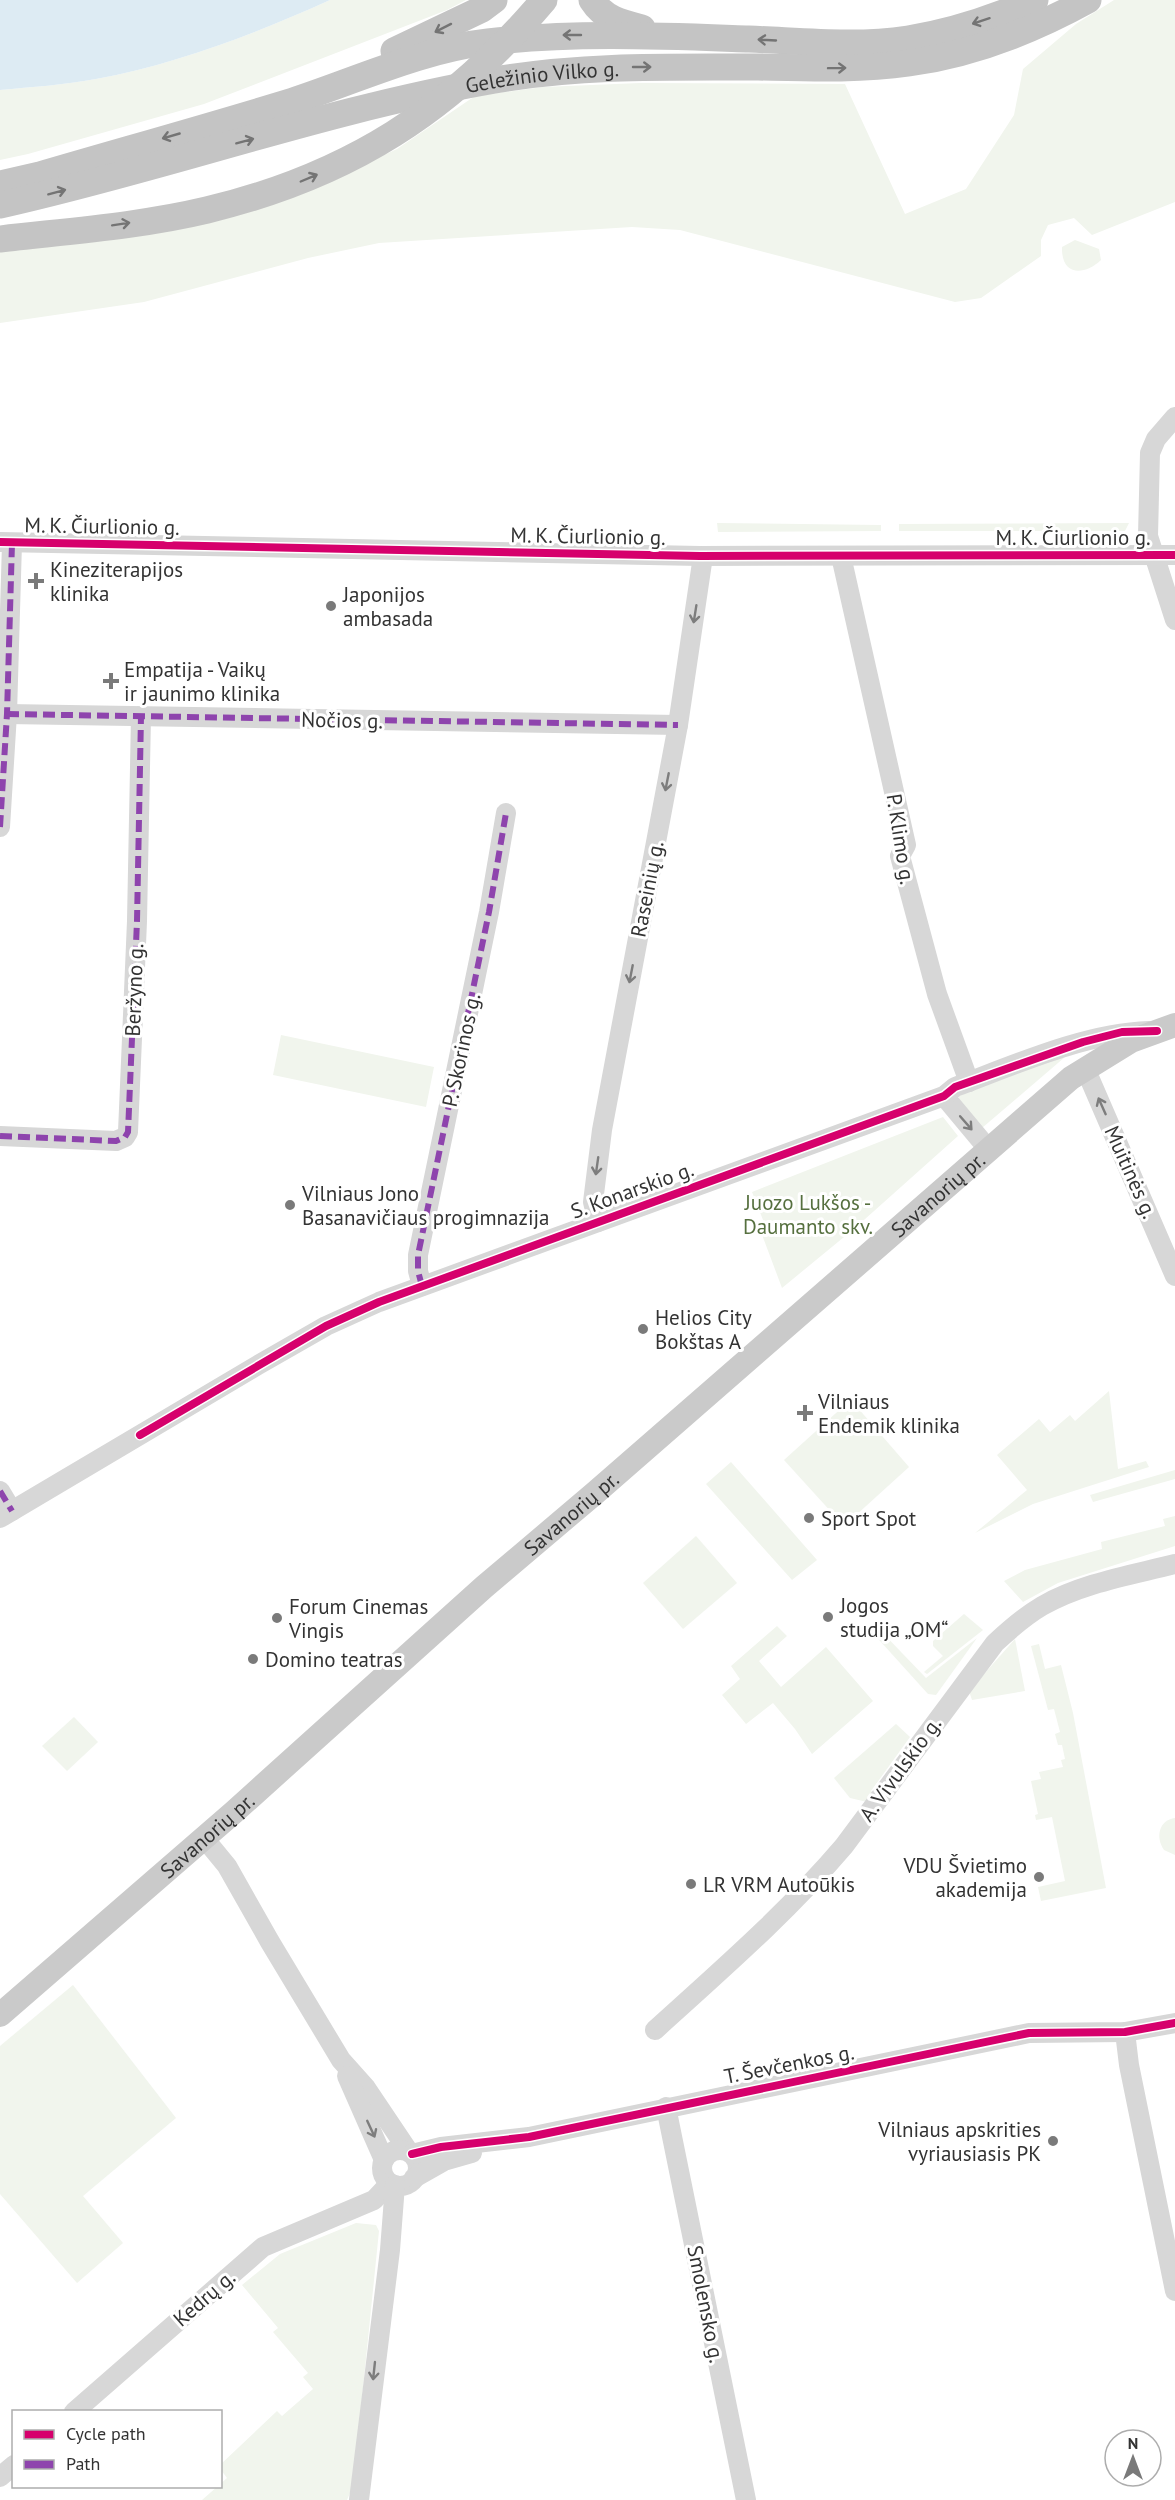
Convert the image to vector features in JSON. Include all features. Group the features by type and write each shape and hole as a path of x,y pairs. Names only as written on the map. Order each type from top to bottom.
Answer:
{"highway":[{"path":"288,103 363,64 412,44 494,0"},
{"path":"0,239 205,211 296,184 329,170 386,140 426,113 476,72 544,0"},
{"path":"592,0 599,10 616,21 672,36"},
{"name":"Geležinio Vilko g.","path":"0,184 40,175 288,103 376,71 483,42 545,35 672,36 864,43 909,39 957,29 1004,14 1035,0"},
{"name":"Geležinio Vilko g.","path":"0,205 408,98 495,80 558,71 627,67 869,67 912,62 967,51 1014,36 1050,21 1088,0"}],"main road":[{"name":"Savanorių pr.","path":"0,2015 204,1838 484,1587 603,1487 1085,1068 1131,1041 1166,1028"}],"street":[{"path":"1175,417 1156,439 1150,453 1148,536 1175,620"},
{"path":"0,827 7,714 6,543"},
{"name":"M. K. Čiurlionio g.","path":"6,543 703,556 1175,555"},
{"name":"Raseinių g.","path":"598,1222 593,1202 602,1130 678,725 703,556"},
{"name":"P. Klimo g.","path":"841,556 906,845 900,856 937,994 969,1082"},
{"name":"Nočios g.","path":"7,714 678,725"},
{"name":"Beržyno g.","path":"0,1136 116,1141 125,1137 128,1131 137,921 141,716"},
{"name":"P. Skorinos g.","path":"423,1286 418,1271 418,1255 489,912 506,813"},
{"name":"S. Konarskio g.","path":"6,1515 326,1326 379,1302 944,1096 954,1087 1083,1042 1122,1032 1166,1028"},
{"name":"Muitinės g.","path":"1085,1068 1175,1276"},
{"path":"944,1096 989,1150"},
{"path":"0,1491 6,1515"},
{"name":"A. Vivulskio g.","path":"655,2030 752,1941 818,1876 981,1662 1011,1628 1024,1617 1062,1596 1175,1564"},
{"path":"204,1838 227,1866 341,2060 383,2162 384,2175 403,2182"},
{"name":"T. Ševčenkos g.","path":"410,2153 441,2147 504,2141 1029,2032 1125,2032 1175,2023"},
{"path":"1125,2032 1129,2065 1175,2291"},
{"path":"341,2060 366,2088 417,2164 403,2182 390,2250 358,2500"},
{"name":"Smolensko g.","path":"666,2107 746,2500"},
{"name":"T. Ševčenkos g.","path":"403,2182 444,2161 504,2141"},
{"path":"351,2211 366,2192 383,2162 393,2151 410,2153"},
{"name":"Kedrų g.","path":"76,2410 262,2247 351,2211 403,2182"},
{"path":"351,2211 369,2213 379,2219 390,2250"},
{"path":"0,2476 12,2467"}],"green space":[{"path":"330,0 466,0 447,10 204,104 0,160 0,90 84,81 156,65 215,47"},
{"path":"1114,0 1175,0 1175,202 1092,235 1074,218 1048,225 1041,240 1041,256 981,298 955,302 680,230 632,227 379,243 308,258 144,302 0,323 0,250 326,181 397,149 475,96 543,87 640,83 845,84 905,214 966,189 1014,115 1023,69 1076,24"},
{"path":"1075,240 1099,249 1101,260 1081,271 1069,268 1065,264 1062,247"},
{"path":"717,523 881,525 881,531 718,532"},
{"path":"1129,523 1125,531 899,531 899,524"},
{"path":"281,1035 434,1067 426,1107 273,1075"},
{"path":"1072,1051 982,1128 959,1099 959,1095"},
{"name":"Juozo Lukšos - Daumanto skv.","path":"943,1117 958,1136 855,1228 782,1288 761,1232 767,1230 752,1192"},
{"path":"1109,1391 1118,1469 1146,1461 1149,1467 1033,1504 975,1533 1027,1490 997,1455 1039,1419 1050,1432 1070,1415 1075,1421"},
{"path":"846,1404 853,1411 857,1407 909,1467 844,1526 784,1460"},
{"path":"731,1462 817,1560 792,1580 706,1484"},
{"path":"1175,1470 1175,1479 1093,1502 1090,1495"},
{"path":"1175,1516 1175,1546 1058,1583 1023,1602 1004,1581 1025,1570 1102,1549 1101,1542 1165,1526 1163,1519"},
{"path":"696,1536 737,1583 683,1629 643,1583"},
{"path":"964,1614 983,1630 927,1674 924,1672 943,1656 933,1646 933,1641"},
{"path":"777,1626 787,1636 759,1661 781,1687 826,1647 873,1701 812,1754 773,1703 746,1724 722,1695 740,1679 731,1666"},
{"path":"878,1628 926,1678 977,1638 936,1695 928,1694 872,1632"},
{"path":"1015,1639 1025,1691 972,1700 969,1691"},
{"path":"1039,1644 1045,1669 1061,1665 1073,1713 1106,1888 1041,1901 1038,1887 1065,1881 1052,1817 1036,1820 1035,1815 1038,1814 1031,1781 1041,1779 1039,1772 1063,1767 1061,1760 1065,1759 1062,1745 1058,1745 1055,1734 1060,1732 1054,1709 1048,1710 1031,1646"},
{"path":"74,1717 98,1742 67,1771 42,1746"},
{"path":"896,1724 910,1737 871,1791 875,1794 867,1802 850,1798 834,1778"},
{"path":"1175,1818 1175,1855 1164,1850 1159,1835 1165,1822"},
{"path":"73,1985 176,2118 83,2196 123,2243 77,2283 0,2194 0,2046"},
{"path":"356,2223 376,2225 379,2231 353,2486 347,2500 202,2500 216,2488 222,2488 222,2482 227,2478 222,2471 222,2463 277,2411 282,2416 313,2389 303,2377 308,2373 273,2332 278,2328 242,2285 280,2254"}],"shaded area":[{"path":"0,0 330,0 215,47 156,65 84,81 0,90"}],"marked path":[{"path":"0,827 7,714 12,543"},
{"path":"7,714 678,725"},
{"path":"0,1136 116,1141 125,1137 128,1132 137,921 141,716"},
{"path":"422,1286 418,1271 418,1255 489,912 506,813"},
{"path":"0,1491 12,1511"}],"cycle path":[{"path":"0,542 700,556 1175,555"},
{"path":"140,1435 326,1326 379,1302 944,1096 955,1087 1083,1042 1122,1032 1157,1031"},
{"path":"412,2154 441,2147 529,2137 1029,2033 1125,2032 1175,2023"}],"place":[{"name":"Kineziterapijos klinika","path":"36,581"},
{"name":"Japonijos ambasada","path":"331,606"},
{"name":"Empatija - Vaikų ir jaunimo klinika","path":"111,681"},
{"name":"Vilniaus Jono Basanavičiaus progimnazija","path":"290,1205"},
{"name":"Helios City Bokštas A","path":"643,1329"},
{"name":"Vilniaus Endemik klinika","path":"805,1413"},
{"name":"Sport Spot","path":"809,1518"},
{"name":"Jogos studija „OM“","path":"828,1617"},
{"name":"Forum Cinemas Vingis","path":"277,1618"},
{"name":"Domino teatras","path":"253,1659"},
{"name":"VDU Švietimo akademija","path":"1039,1877"},
{"name":"LR VRM Autoūkis","path":"691,1884"},
{"name":"Vilniaus apskrities vyriausiasis PK","path":"1053,2141"}]}
